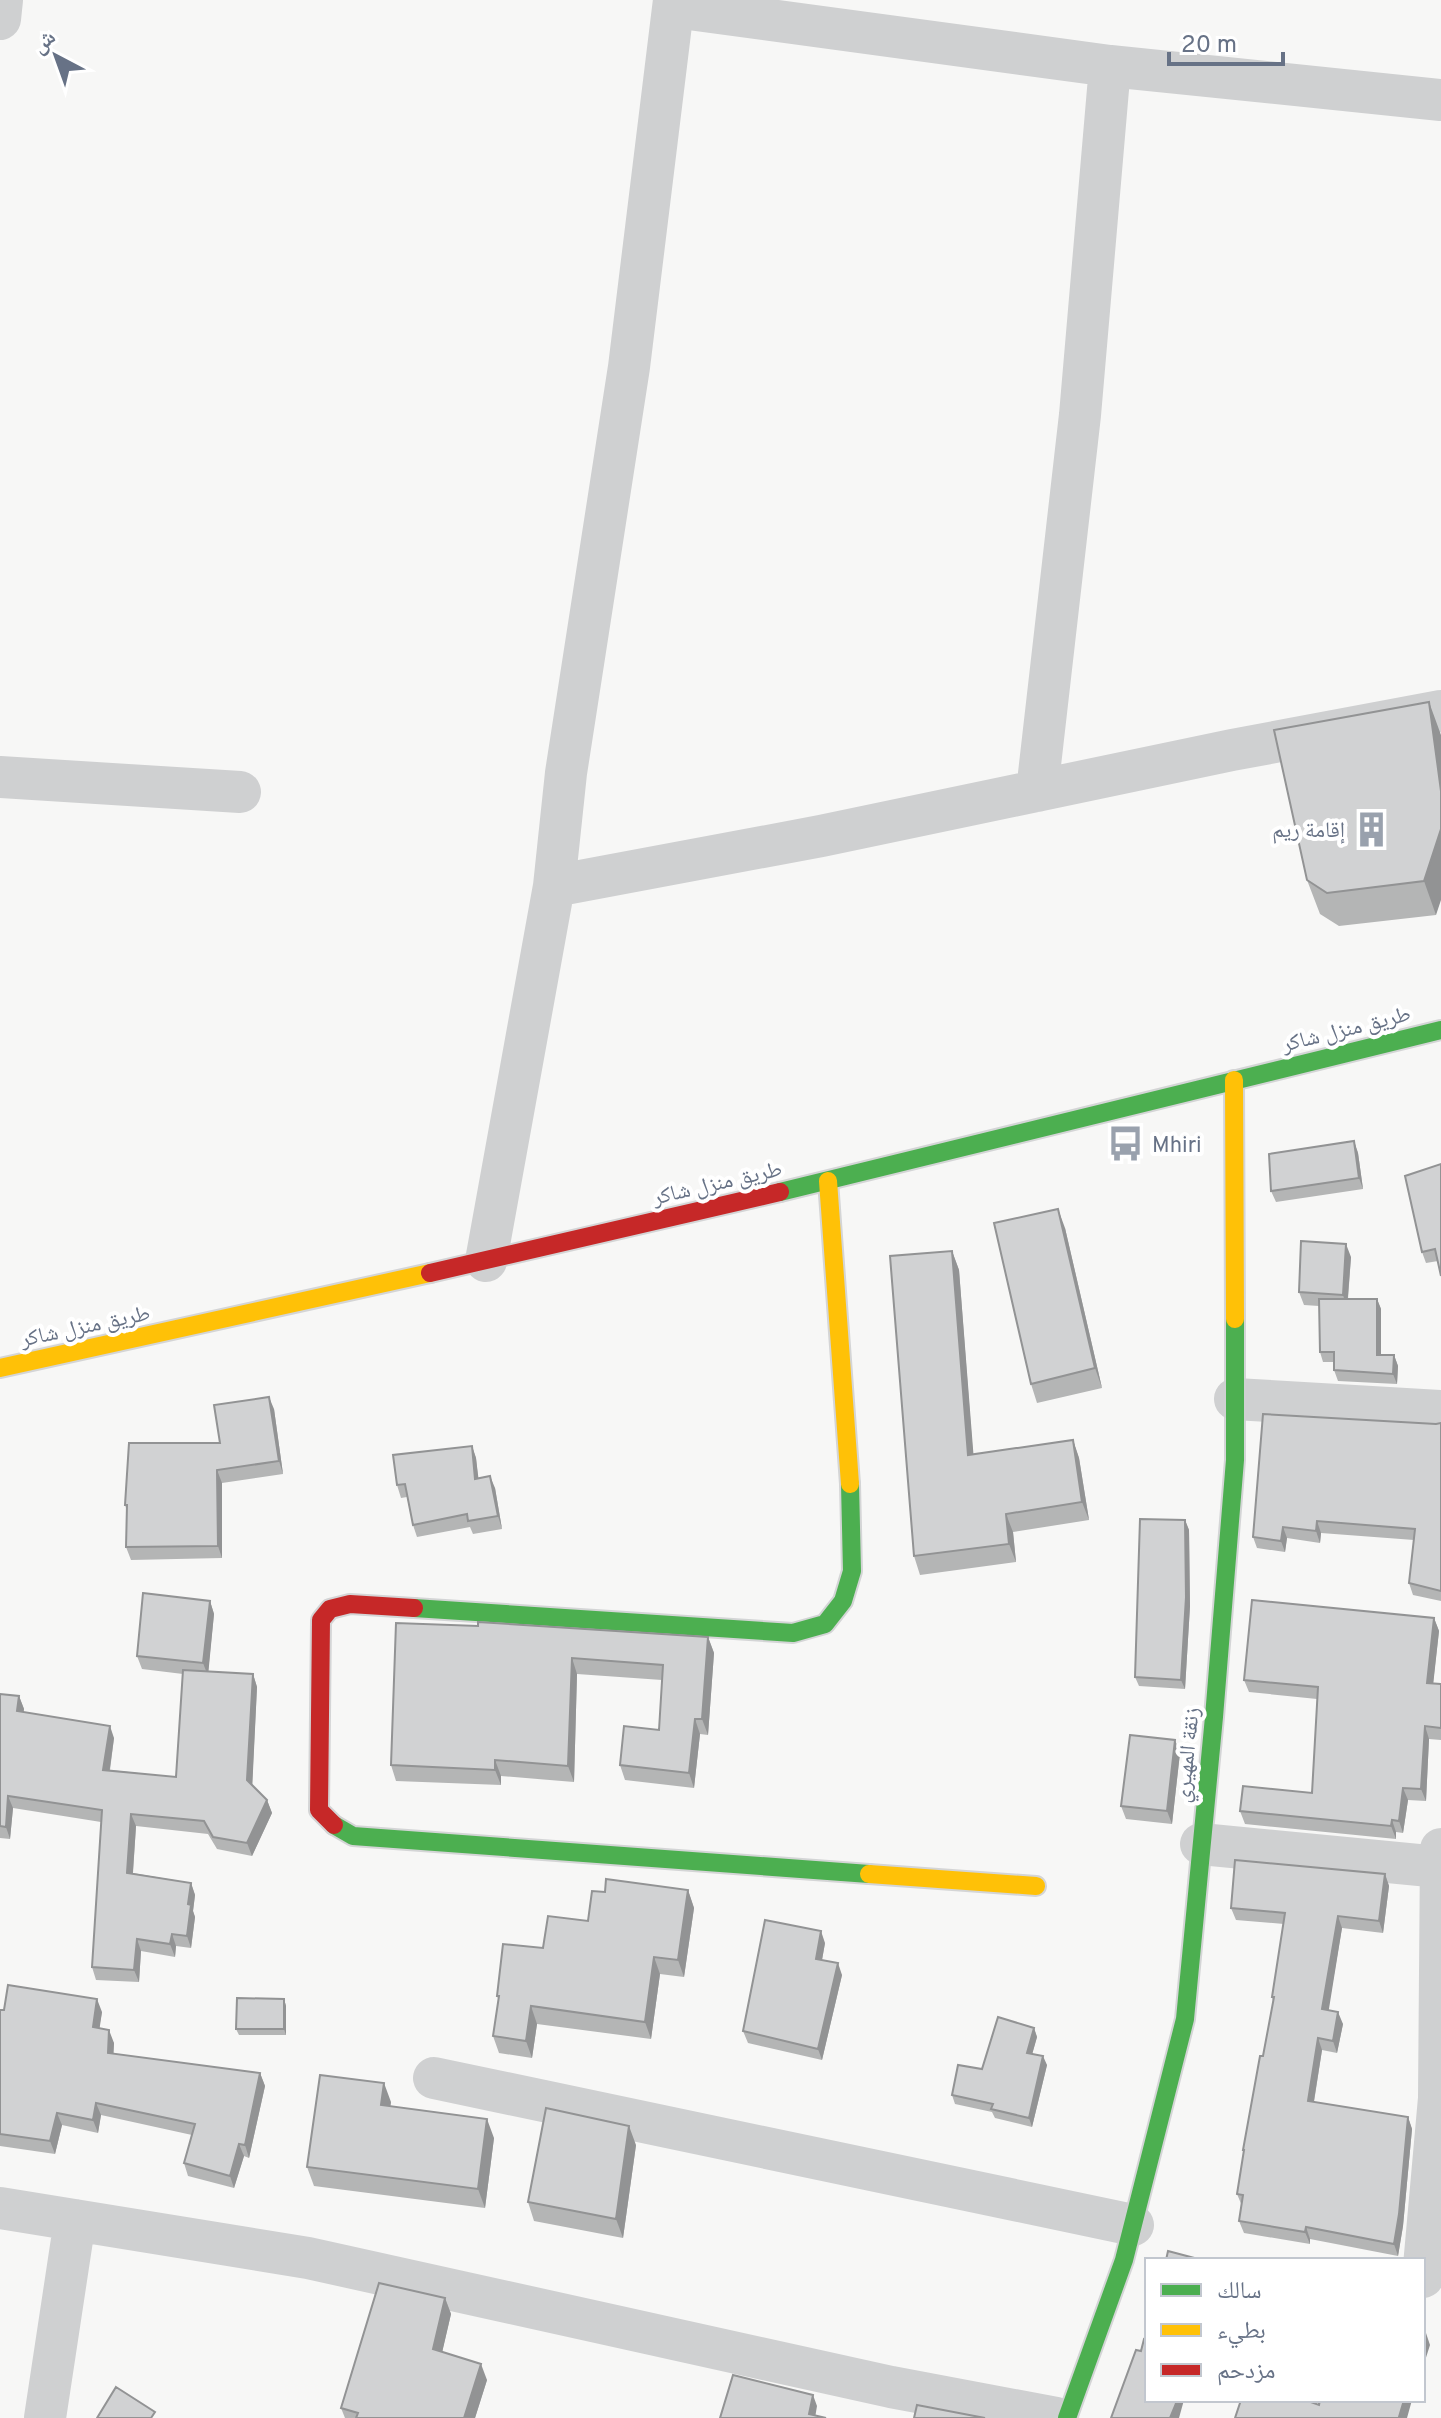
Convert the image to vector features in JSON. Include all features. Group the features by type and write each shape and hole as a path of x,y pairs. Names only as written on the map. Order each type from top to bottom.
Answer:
{"street":[{"path":"0,19 2,0"},
{"path":"486,1261 554,886 566,773 629,367 674,3 1110,66 1441,100"},
{"path":"1037,791 1080,415 1110,66"},
{"path":"554,886 821,836 1232,750 1441,711"},
{"path":"0,777 240,792"},
{"name":"طريق منزل شاكر","path":"0,1368 486,1261 828,1181 1441,1030"},
{"name":"زنقة المهيري","path":"1067,2418 1135,2250 1185,2019 1235,1460 1234,1080"},
{"path":"828,1181 851,1501 852,1571 843,1601 825,1624 793,1633 350,1604 330,1609 321,1620 319,1810 336,1827 353,1836 1036,1886"},
{"path":"1235,1399 1441,1411"},
{"path":"1201,1844 1440,1867"},
{"path":"1425,2258 1439,2098 1441,1849"},
{"path":"434,2078 1135,2250"},
{"path":"0,2208 308,2258 888,2403 1056,2418"},
{"path":"45,2418 75,2220"}],"building":[{"name":"إقامة ريم","path":"1429,702 1441,791 1441,829 1424,881 1327,893 1307,880 1274,730"},
{"path":"1354,1141 1359,1178 1271,1191 1269,1154"},
{"path":"1441,1164 1441,1276 1435,1249 1422,1252 1405,1176"},
{"path":"1058,1209 1095,1368 1031,1384 994,1223"},
{"path":"1301,1241 1346,1244 1343,1295 1299,1292"},
{"path":"952,1251 968,1455 1073,1440 1082,1502 1006,1514 1009,1544 914,1556 890,1256"},
{"path":"1319,1299 1377,1299 1377,1355 1394,1355 1393,1374 1334,1370 1334,1352 1320,1352"},
{"path":"269,1397 279,1461 217,1470 218,1546 126,1547 129,1443 220,1443 214,1405"},
{"path":"1263,1414 1441,1423 1441,1591 1409,1583 1415,1529 1317,1521 1316,1531 1283,1527 1281,1541 1253,1537"},
{"path":"472,1446 475,1479 490,1476 498,1516 468,1521 467,1514 413,1525 405,1484 397,1485 393,1455"},
{"path":"1140,1519 1185,1520 1186,1597 1181,1680 1135,1677"},
{"path":"143,1593 210,1601 203,1663 137,1656"},
{"path":"1252,1600 1434,1618 1427,1683 1441,1684 1441,1728 1425,1726 1421,1789 1403,1788 1399,1821 1392,1820 1391,1826 1240,1811 1243,1786 1312,1793 1318,1687 1244,1680"},
{"path":"478,1622 708,1637 702,1719 695,1719 689,1773 620,1765 624,1726 659,1730 663,1665 572,1658 568,1766 495,1760 495,1770 391,1765 396,1623 478,1626"},
{"path":"183,1670 253,1674 247,1780 267,1800 247,1843 213,1837 204,1821 131,1814 127,1873 191,1883 187,1936 172,1934 170,1944 137,1939 134,1970 92,1967 102,1810 8,1796 6,1827 0,1826 0,1694 19,1696 17,1711 110,1726 103,1770 176,1777"},
{"path":"1130,1735 1175,1740 1167,1811 1121,1806"},
{"path":"1235,1860 1385,1874 1379,1921 1338,1916 1322,2009 1338,2012 1333,2041 1318,2038 1308,2101 1408,2117 1394,2244 1306,2227 1305,2232 1239,2221 1243,2195 1237,2194 1243,2150 1274,1997 1285,1913 1231,1908"},
{"path":"606,1879 688,1890 678,1960 654,1957 645,2022 531,2006 526,2041 493,2036 503,1944 543,1948 548,1916 588,1921 592,1891 605,1892"},
{"path":"765,1920 821,1931 816,1959 838,1963 818,2049 743,2031"},
{"path":"8,1985 97,1999 93,2027 109,2030 108,2053 260,2073 245,2145 239,2144 230,2176 184,2163 195,2124 96,2103 93,2120 57,2113 50,2141 0,2134 0,2010 4,2010"},
{"path":"237,1998 284,1999 284,2029 236,2029"},
{"path":"998,2017 1034,2028 1027,2053 1043,2056 1029,2118 991,2109 993,2104 952,2095 958,2065 982,2069"},
{"path":"320,2075 384,2083 381,2105 487,2119 478,2189 307,2167"},
{"path":"546,2108 629,2126 616,2219 528,2202"},
{"path":"1168,2251 1194,2258 1166,2258"},
{"path":"379,2283 445,2298 433,2349 481,2364 464,2418 356,2418 358,2413 341,2408"},
{"path":"1144,2339 1145,2402 1176,2402 1170,2418 1111,2418 1136,2350 1141,2351"},
{"path":"733,2375 813,2395 809,2414 826,2418 720,2418"},
{"path":"116,2387 155,2412 151,2418 97,2418"},
{"path":"1240,2402 1311,2402 1319,2405 1320,2402 1403,2402 1401,2418 1235,2418"},
{"path":"917,2405 985,2418 914,2418"}],"traffic: fast":[{"path":"780,1192 1441,1030"},
{"path":"1067,2418 1124,2260 1185,2019 1235,1460 1235,1319"},
{"path":"414,1608 793,1633 825,1624 843,1601 852,1571 850,1484"},
{"path":"334,1825 353,1836 869,1874"}],"traffic: slow":[{"path":"1234,1080 1235,1319"},
{"path":"828,1181 850,1484"},
{"path":"0,1368 430,1273"},
{"path":"869,1874 1036,1886"}],"traffic: jam":[{"path":"430,1273 780,1192"},
{"path":"334,1825 319,1810 321,1620 330,1609 350,1604 414,1608"}],"place":[{"name":"إقامة ريم","path":"1371,829"},
{"name":"Mhiri","path":"1126,1144"}]}
